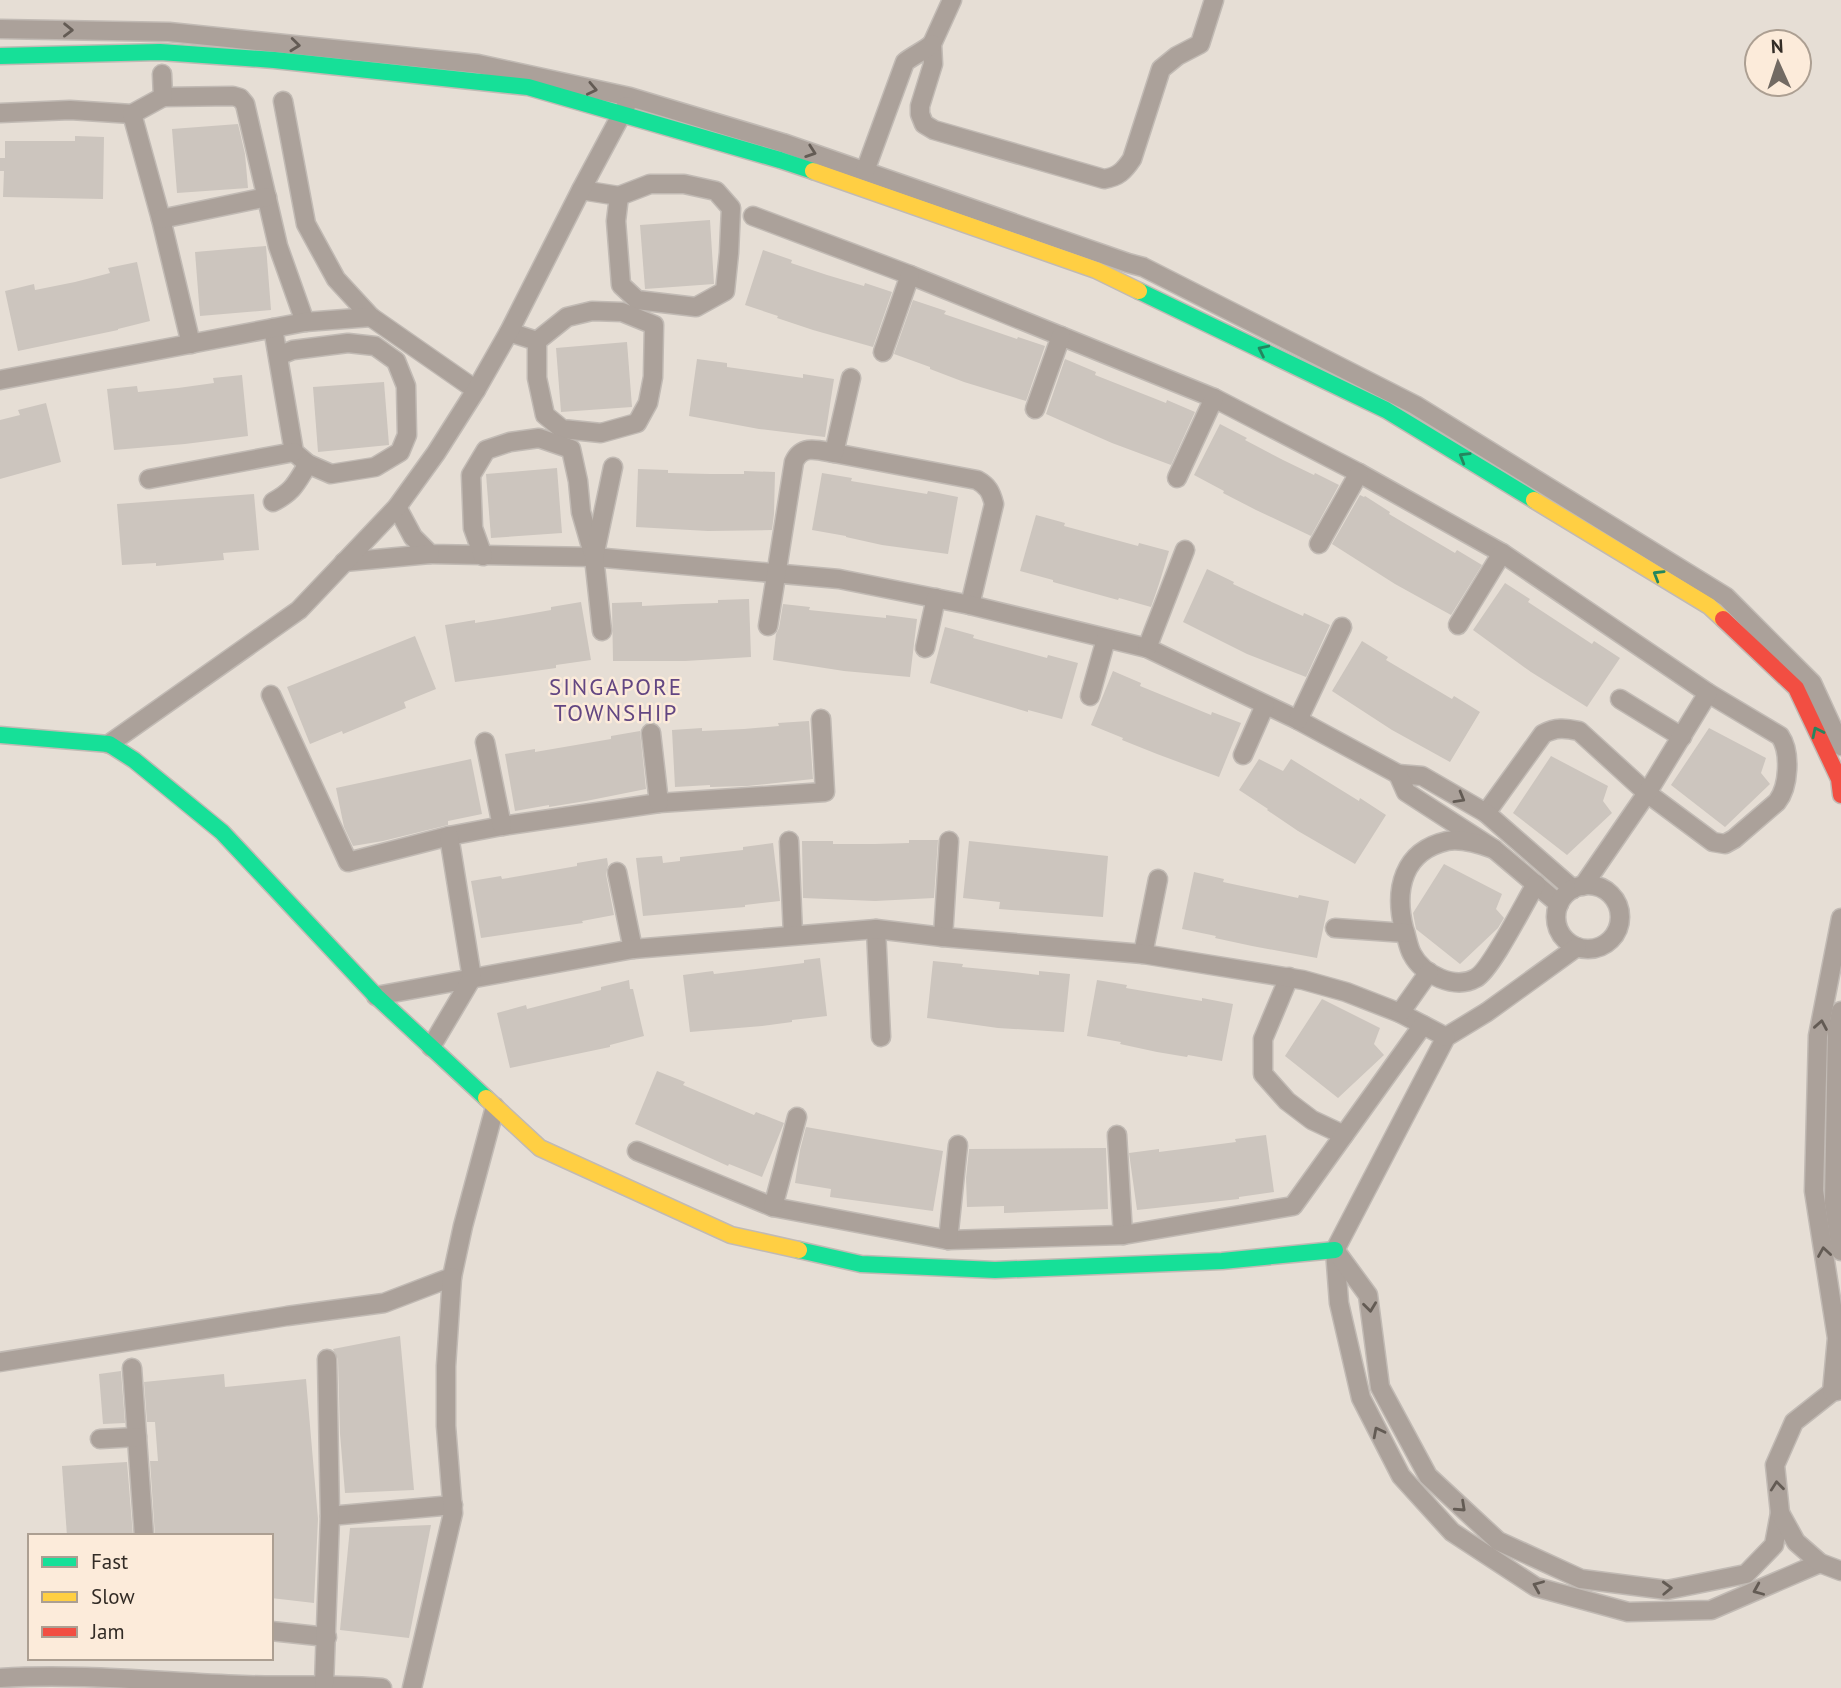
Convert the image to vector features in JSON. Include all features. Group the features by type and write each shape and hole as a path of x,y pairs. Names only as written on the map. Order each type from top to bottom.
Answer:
{"street":[{"path":"865,171 905,62 932,44 952,0"},
{"path":"932,44 933,64 920,106 923,124 934,130 1104,179 1113,178 1124,171 1132,159 1161,69 1177,56 1200,44 1214,0"},
{"path":"0,29 176,33 478,64 630,97 783,143 1143,267 1415,405 1726,597 1812,683 1841,746"},
{"path":"174,53 176,33"},
{"path":"0,56 160,52 274,60 528,86 780,160 1096,270 1386,410 1709,606 1796,688 1839,779 1841,795"},
{"path":"162,74 163,97"},
{"path":"0,113 70,110 132,114 163,97 240,98 247,109 278,246 305,322"},
{"path":"109,744 299,610 397,507 436,453 509,332 630,97"},
{"path":"284,101 306,224 336,279 371,317 476,390"},
{"path":"132,114 191,344"},
{"path":"581,190 618,197 650,184 684,184 716,191 731,208 725,291 696,307 637,300 621,285 616,221 618,197"},
{"path":"161,219 267,197"},
{"path":"753,216 910,275 1214,398 1359,473 1502,553 1708,693 1780,736 1786,744 1786,786 1783,795 1725,844 1713,842 1647,793 1579,731 1564,728 1552,729 1543,734 1486,813"},
{"path":"883,352 910,275"},
{"path":"592,311 622,313 653,325 653,377 648,403 637,423 601,433 562,429 544,415 537,378 537,341 567,317 592,311"},
{"path":"0,380 305,322 371,317"},
{"path":"273,328 301,458 295,486 273,502"},
{"path":"509,332 537,341"},
{"path":"1035,409 1061,336"},
{"path":"149,479 301,458 331,474 375,467 400,452 407,435 406,386 396,361 375,346 348,343 293,349 278,356"},
{"path":"834,453 851,377"},
{"path":"1177,478 1214,398"},
{"path":"483,556 473,528 471,475 486,450 509,442 539,438 571,449 581,512 594,557 602,631"},
{"path":"768,626 794,462 798,454 814,449 977,480 986,485 994,504 970,605"},
{"path":"594,557 613,467"},
{"path":"1319,544 1359,473"},
{"path":"397,507 413,537 430,554"},
{"path":"1147,648 1185,550"},
{"path":"1458,625 1502,553"},
{"path":"344,562 430,554 594,557 839,579 970,605 1147,648 1298,720 1398,774 1422,776 1486,813 1578,887 1594,886 1604,890 1612,896 1617,905 1619,925 1607,943 1587,949 1567,942 1561,934 1556,914 1559,904 1565,895 1578,887 1647,793 1708,693"},
{"path":"925,648 936,598"},
{"path":"1298,720 1342,627"},
{"path":"1090,696 1106,639"},
{"path":"271,695 348,862 449,836 502,826 659,803 825,792 821,719"},
{"path":"1620,699 1682,737"},
{"path":"1244,755 1265,705"},
{"path":"650,733 659,803"},
{"path":"0,735 109,744 134,760 222,832 376,996 540,1148 731,1235 861,1264 995,1270 1222,1261 1335,1250"},
{"path":"485,742 502,826"},
{"path":"1398,774 1406,792 1494,849 1559,904"},
{"path":"430,1047 472,978 449,836"},
{"path":"1494,849 1471,842 1449,840 1422,850 1406,869 1400,894 1405,933 1413,956 1429,972 1457,984 1476,978 1488,967 1536,884"},
{"path":"789,841 793,936"},
{"path":"943,937 949,841"},
{"path":"617,872 633,949"},
{"path":"1143,954 1158,879"},
{"path":"1335,1250 1368,1295 1380,1387 1428,1476 1498,1541 1581,1579 1667,1590 1746,1574 1774,1545 1780,1513 1775,1465 1794,1422 1837,1391 1837,1338 1814,1191 1818,1036 1841,918"},
{"path":"1335,928 1405,933"},
{"path":"376,996 633,949 876,929 1143,954 1289,977 1346,992 1400,1013 1446,1037"},
{"path":"876,929 881,1037"},
{"path":"1577,947 1487,1012 1446,1037 1335,1250 1339,1303 1361,1398 1401,1476 1452,1532 1536,1587 1628,1612 1711,1610 1820,1563"},
{"path":"1400,1013 1429,972"},
{"path":"1289,977 1263,1039 1263,1074 1287,1101 1312,1121 1344,1135"},
{"path":"1841,1011 1837,1031 1833,1203 1841,1251"},
{"path":"637,1151 773,1207 948,1240 1123,1235 1293,1206 1423,1025"},
{"path":"412,1688 453,1513 446,1426 446,1366 452,1277 495,1107"},
{"path":"773,1207 797,1117"},
{"path":"1116,1135 1123,1235"},
{"path":"948,1240 958,1145"},
{"path":"0,1362 384,1303 452,1277"},
{"path":"324,1685 330,1516 327,1359"},
{"path":"132,1368 144,1534"},
{"path":"100,1439 137,1437"},
{"path":"330,1516 453,1505"},
{"path":"1780,1513 1796,1542 1820,1563 1841,1571"},
{"path":"273,1630 327,1637"},
{"path":"0,1678 71,1676 243,1685 382,1688"}],"building":[{"path":"238,124 245,154 248,188 177,193 172,129"},
{"path":"75,136 104,137 103,199 3,197 4,171 0,171 0,158 5,158 5,141 75,141"},
{"path":"710,220 714,284 645,289 640,225"},
{"path":"266,246 271,310 200,316 195,252"},
{"path":"763,250 827,275 892,292 873,347 813,330 745,305"},
{"path":"137,262 150,321 18,351 5,291 34,284 35,290 75,282 110,273 108,268"},
{"path":"913,300 946,311 944,314 1045,346 1026,401 964,382 894,354"},
{"path":"627,342 632,407 561,412 556,348"},
{"path":"697,359 727,363 727,367 803,378 803,374 834,379 825,437 759,429 689,416"},
{"path":"1065,359 1096,372 1095,375 1195,412 1171,465 1046,414"},
{"path":"242,375 248,436 114,450 107,389 137,386 138,392 178,388 214,383 213,378"},
{"path":"384,382 389,445 318,452 313,387"},
{"path":"46,403 61,462 0,479 0,420 20,415 18,410"},
{"path":"1220,424 1283,460 1339,485 1311,536 1223,493 1224,491 1194,475"},
{"path":"557,468 562,533 491,538 486,474"},
{"path":"638,469 710,474 775,472 772,530 708,531 636,527"},
{"path":"822,473 852,478 851,481 958,497 948,554 882,545 812,530"},
{"path":"254,494 259,550 223,553 224,560 156,566 156,563 122,565 117,504"},
{"path":"1360,495 1455,553 1457,550 1482,565 1451,615 1332,544"},
{"path":"1036,515 1065,523 1064,526 1138,546 1139,543 1169,551 1151,607 1020,571"},
{"path":"1207,569 1263,598 1330,625 1306,677 1247,654 1183,622"},
{"path":"1505,583 1530,599 1528,602 1592,644 1594,641 1620,658 1587,707 1531,672 1473,630"},
{"path":"749,599 751,657 613,661 612,603 642,602 642,606"},
{"path":"581,602 591,660 556,665 556,668 455,682 445,625 523,615"},
{"path":"783,604 810,607 809,610 917,619 910,677 844,671 773,660"},
{"path":"945,627 974,635 973,638 1047,658 1048,655 1078,663 1062,719 1028,712 930,683"},
{"path":"415,636 436,689 404,702 406,708 343,734 342,731 310,744 287,687"},
{"path":"1362,641 1388,657 1386,660 1452,699 1454,696 1480,712 1450,762 1392,730 1332,691"},
{"path":"1113,671 1141,683 1140,686 1211,715 1212,712 1241,723 1219,777 1122,740 1123,738 1091,725"},
{"path":"809,721 813,779 747,786 675,787 672,730 744,729"},
{"path":"1709,728 1766,758 1761,773 1770,784 1725,827 1671,785"},
{"path":"640,731 646,789 515,811 505,754 535,749 535,752 611,739 611,736"},
{"path":"1551,756 1608,786 1603,801 1612,813 1567,855 1513,813"},
{"path":"471,759 482,814 448,821 448,825 353,846 344,827 336,788"},
{"path":"1259,759 1283,771 1291,759 1386,815 1355,864 1298,831 1239,790"},
{"path":"909,840 938,840 934,898 875,901 803,898 802,841 875,844 909,843"},
{"path":"969,841 1108,856 1103,917 999,909 1000,902 963,898"},
{"path":"773,843 780,901 745,907 643,916 636,858 662,856 663,863 680,861 680,857 743,850 743,847"},
{"path":"607,858 606,874 614,915 582,921 583,923 481,938 471,881 501,876 502,879"},
{"path":"1444,864 1502,894 1496,909 1504,918 1498,928 1460,964 1416,929 1413,913"},
{"path":"1194,872 1224,879 1223,882 1298,898 1299,895 1329,901 1317,958 1182,929"},
{"path":"820,958 827,1016 762,1026 690,1032 683,975 804,963 804,960"},
{"path":"933,961 963,964 962,967 1039,975 1039,971 1070,974 1064,1032 998,1028 927,1018"},
{"path":"629,980 644,1036 610,1047 510,1068 497,1013 526,1005 527,1009"},
{"path":"1097,980 1127,985 1126,988 1233,1004 1222,1061 1157,1052 1087,1036"},
{"path":"1322,999 1380,1028 1374,1044 1384,1055 1338,1098 1285,1056"},
{"path":"657,1071 754,1115 756,1112 784,1123 762,1177 729,1164 728,1166 635,1124"},
{"path":"806,1127 943,1151 933,1211 830,1197 831,1189 795,1183"},
{"path":"1266,1135 1274,1192 1239,1199 1137,1210 1129,1153 1236,1142 1235,1139"},
{"path":"1106,1148 1108,1209 1004,1213 1004,1206 967,1207 969,1149"},
{"path":"400,1336 414,1490 345,1493 338,1359 333,1349"},
{"path":"121,1371 125,1423 103,1424 99,1374"},
{"path":"224,1374 225,1387 306,1379 318,1519 314,1603 273,1598 273,1534 155,1534 150,1461 158,1461 155,1422 147,1422 144,1382"},
{"path":"127,1462 133,1534 67,1534 62,1466"},
{"path":"431,1525 409,1638 340,1630 350,1528"}],"traffic: fast":[{"path":"0,56 160,52 274,60 528,87 813,171"},
{"path":"1139,291 1386,410 1534,500"},
{"path":"0,735 109,744 134,760 222,832 376,996 486,1098"},
{"path":"799,1250 861,1264 995,1270 1222,1261 1335,1250"}],"traffic: slow":[{"path":"813,171 1096,270 1139,291"},
{"path":"1534,500 1709,606 1723,619"},
{"path":"486,1098 540,1148 731,1235 799,1250"}],"traffic: jam":[{"path":"1723,619 1796,688 1839,779 1841,795"}],"district":[{"name":"SINGAPORE TOWNSHIP","path":"616,699"}]}
